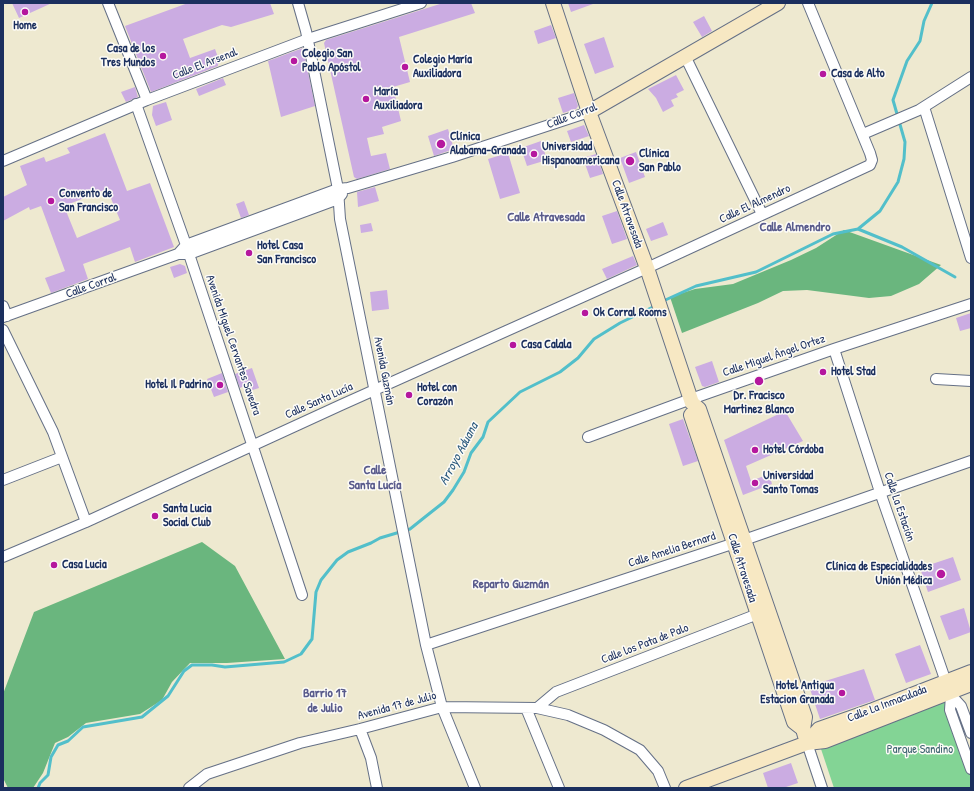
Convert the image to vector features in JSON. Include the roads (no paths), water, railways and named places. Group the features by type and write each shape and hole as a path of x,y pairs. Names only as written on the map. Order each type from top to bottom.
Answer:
{"street":[{"path":"108,3 146,100"},
{"name":"Avenida Guzmán","path":"298,3 308,39 341,192 340,219 426,645 442,707 475,788"},
{"name":"Calle El Arsenal","path":"3,161 146,100 308,39 421,3"},
{"name":"Calle Atravesada","path":"553,3 589,112 669,332 691,401 690,412 714,470 739,542 783,674 794,722 805,736 822,788"},
{"name":"Calle Corral","path":"4,313 178,254 341,192 452,158 589,112 778,3"},
{"path":"808,3 863,134 921,108 971,77"},
{"path":"685,56 762,214"},
{"name":"Avenida Miguel Cervantes Savedra","path":"136,104 188,250 302,595"},
{"path":"921,108 971,258"},
{"name":"Calle El Almendro","path":"647,268 870,165 872,160 863,134"},
{"name":"Calle Santa Lucía","path":"3,557 86,522 253,445 647,268"},
{"name":"Calle Miguel Ángel Ortez","path":"588,437 834,349 971,304"},
{"path":"3,330 42,408 86,522"},
{"name":"Calle La Estación","path":"834,349 880,492 949,690 950,710 971,769"},
{"path":"936,379 971,381"},
{"path":"3,480 62,457"},
{"name":"Calle Amelia Bernard","path":"426,645 739,542 971,461"},
{"name":"Calle los Pata de Palo","path":"537,708 556,692 762,613"},
{"name":"Calle La Inmaculada","path":"949,690 971,672"},
{"name":"Calle La Inmaculada","path":"686,788 805,736 825,741 876,716 949,690 971,684"},
{"name":"Calle La Estación","path":"949,690 961,706 971,733"},
{"name":"Avenida 17 de Julio","path":"189,788 207,774 300,743 442,707 537,708 568,715 604,730 640,750 658,771 665,788"},
{"path":"526,708 559,788"},
{"path":"360,729 371,758 377,788"}],"waterway":[{"name":"Arroyo Aduana","path":"661,302 696,286 756,272 833,234 858,229 880,211 898,182 904,159 905,142 893,100 907,61 920,41 924,21 932,3"},
{"path":"858,229 902,247 955,277"},
{"name":"Arroyo Aduana","path":"38,788 40,783 48,775 51,757 58,745 68,741 83,727 142,717 168,696 184,671 192,665 212,665 225,667 284,662 301,654 312,639 316,592 321,580 337,560 348,552 380,538 410,529 444,502 464,472 471,453 483,437 488,422 520,392 560,372 578,358 594,339 620,323 655,306"}],"place":[{"name":"Home","path":"25,12"},
{"name":"Casa de los Tres Mundos","path":"163,56"},
{"name":"Colegio San Pablo Apóstol","path":"294,61"},
{"name":"Colegio María Auxiliadora","path":"405,67"},
{"name":"Casa de Alto","path":"823,74"},
{"name":"María Auxiliadora","path":"366,99"},
{"name":"Clínica Alabama-Granada","path":"441,144"},
{"name":"Universidad Hispanoamericana","path":"534,154"},
{"name":"Clínica San Pablo","path":"630,161"},
{"name":"Convento de San Francisco","path":"51,201"},
{"name":"Hotel Casa San Francisco","path":"249,253"},
{"name":"Ok Corral Rooms","path":"585,313"},
{"name":"Casa Calala","path":"513,345"},
{"name":"Hotel Stad","path":"823,372"},
{"name":"Dr. Fracisco Martinez Blanco","path":"759,381"},
{"name":"Hotel Il Padrino","path":"220,385"},
{"name":"Hotel con Corazón","path":"409,395"},
{"name":"Hotel Córdoba","path":"755,450"},
{"name":"Universidad Santo Tomas","path":"755,483"},
{"name":"Santa Lucia Social Club","path":"155,516"},
{"name":"Casa Lucia","path":"54,565"},
{"name":"Clínica de Especialidades Unión Médica","path":"941,574"},
{"name":"Hotel Antigua Estacion Granada","path":"842,693"}],"district":[{"name":"Calle Atravesada","path":"546,218"},
{"name":"Calle Almendro","path":"795,228"},
{"name":"Calle Santa Lucía","path":"375,478"},
{"name":"Reparto Guzmán","path":"511,585"},
{"name":"Barrio 17 de Julio","path":"325,702"}],"park label":[{"name":"Parque Sandino","path":"920,750"}]}
